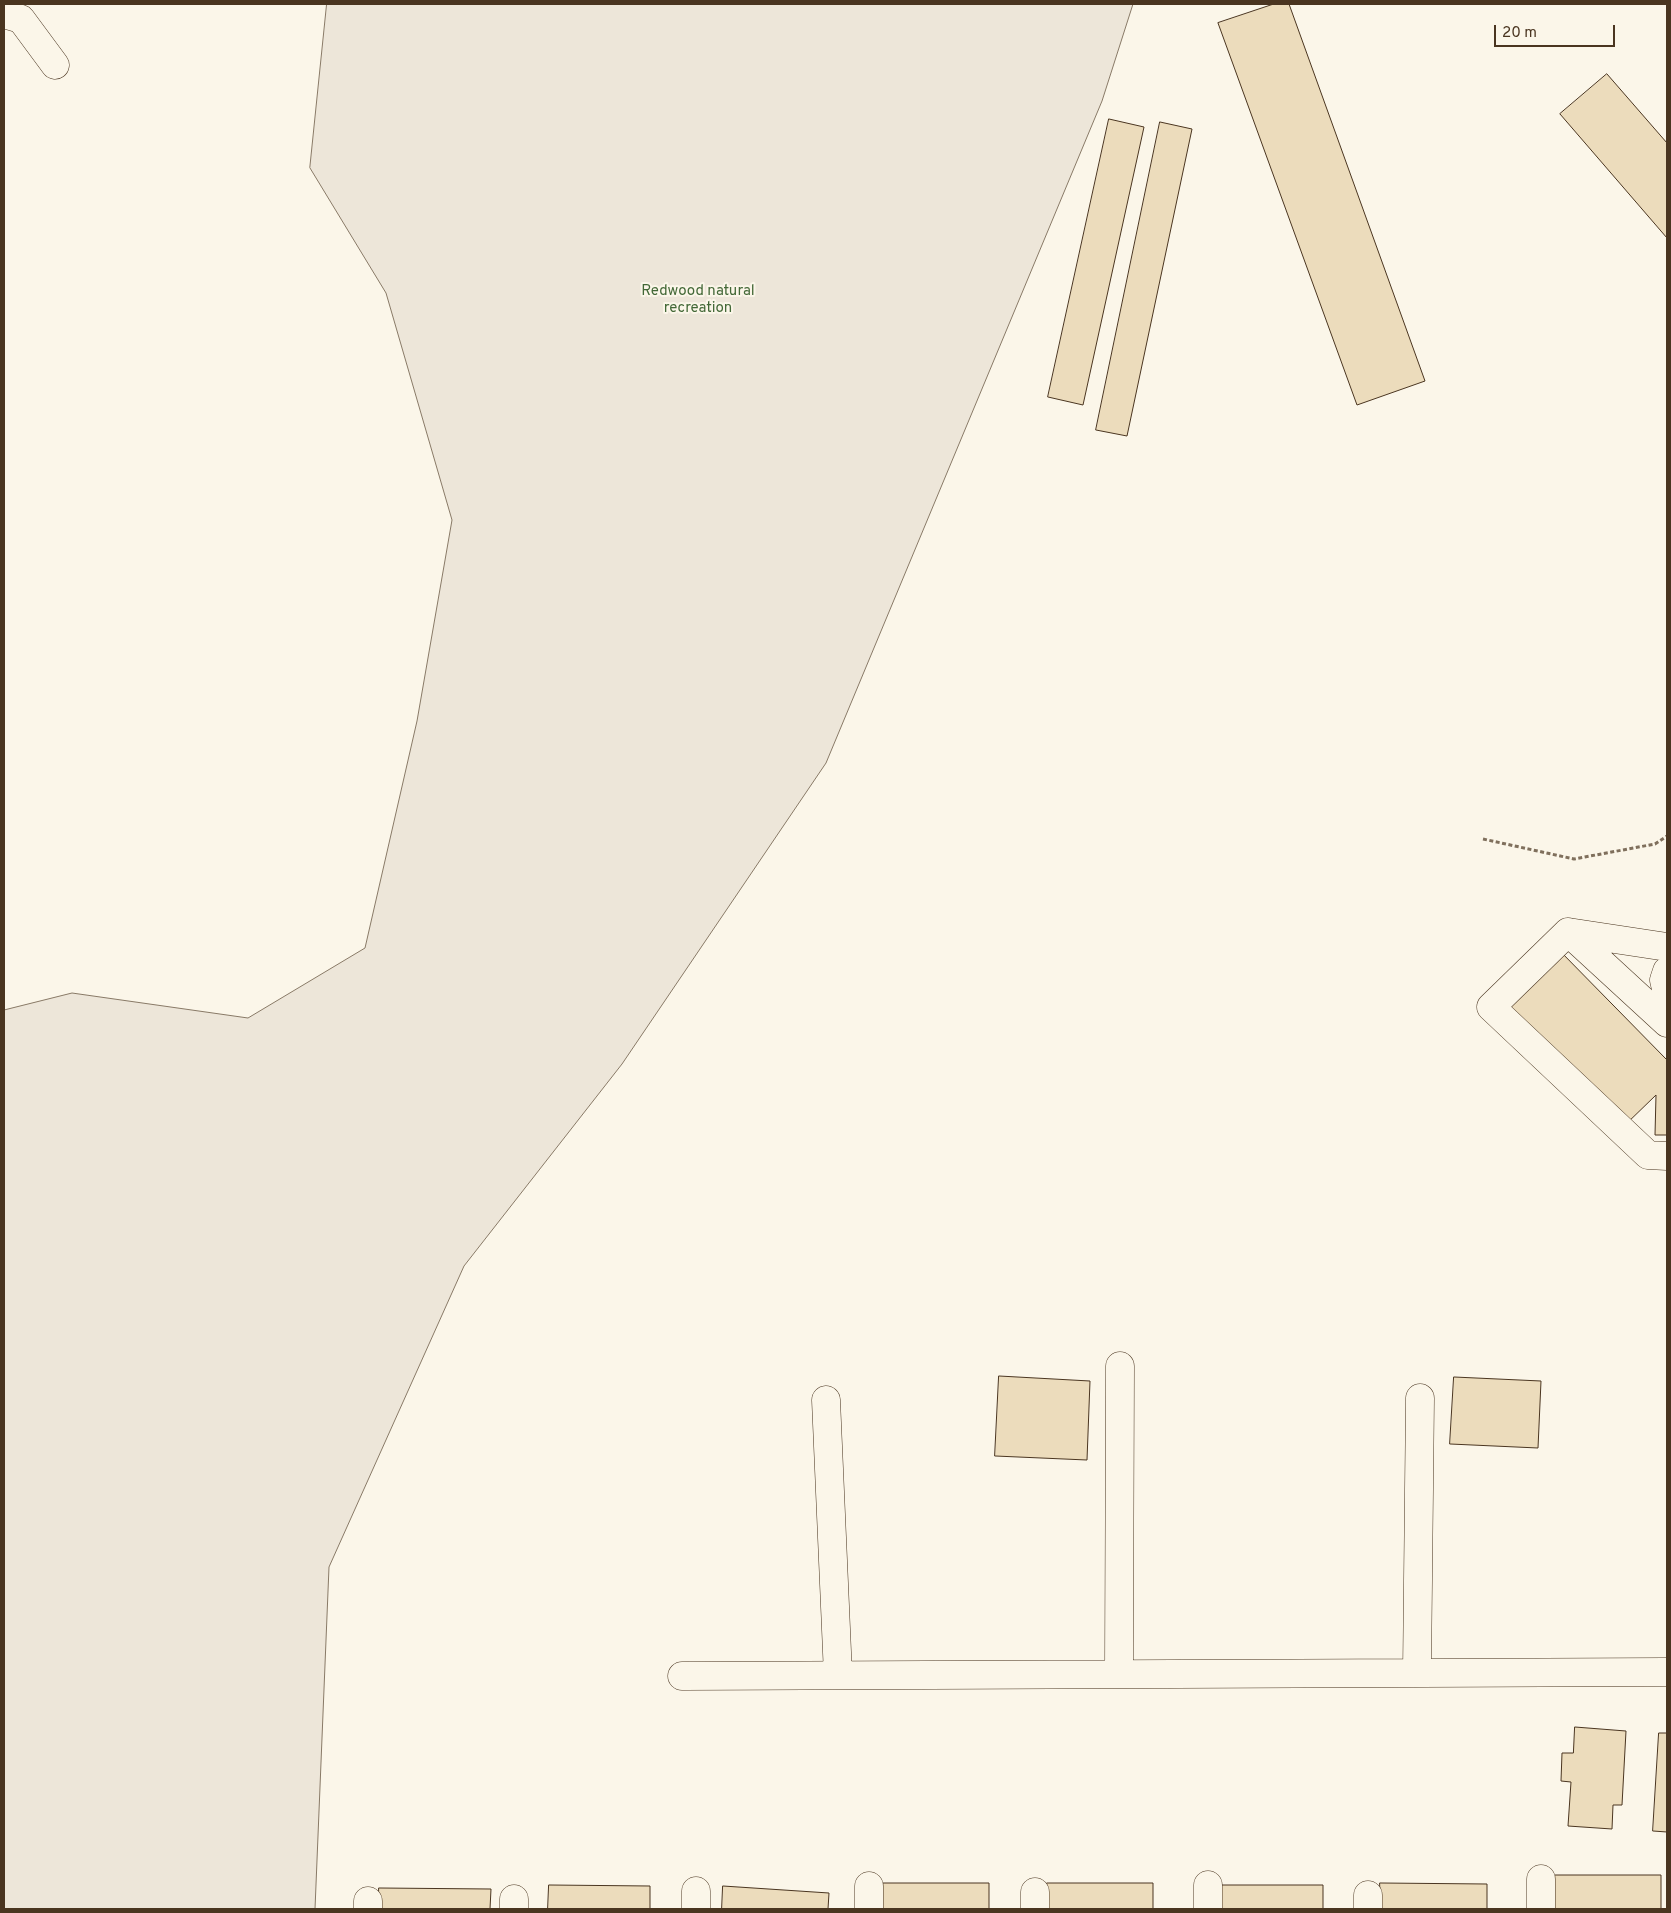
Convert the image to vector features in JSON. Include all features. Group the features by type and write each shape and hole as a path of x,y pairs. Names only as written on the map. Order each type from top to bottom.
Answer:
{"street":[{"path":"4,14 21,19 54,65"},
{"path":"1568,932 1667,947"},
{"path":"1568,932 1667,1023"},
{"path":"1568,932 1491,1007 1648,1155 1667,1156"},
{"path":"1667,971 1664,980 1667,993"},
{"path":"1119,1674 1120,1366"},
{"path":"1418,1672 1420,1398"},
{"path":"826,1400 838,1675"},
{"path":"682,1676 1667,1672"},
{"path":"1541,1879 1541,1909"}],"path":[{"path":"1483,839 1574,860 1655,844 1667,836"}],"green space":[{"name":"Redwood natural recreation","path":"327,4 1133,4 1102,101 826,763 622,1064 464,1266 329,1567 315,1909 4,1909 4,1010 72,993 248,1018 365,948 417,721 452,520 386,293 310,168"}],"building":[{"path":"1274,4 1289,4 1425,381 1357,405 1218,23"},
{"path":"1607,74 1667,143 1667,238 1560,114"},
{"path":"1109,119 1144,127 1083,405 1048,397"},
{"path":"1160,122 1192,129 1127,436 1096,430"},
{"path":"1558,949 1667,1060 1667,1135 1655,1135 1656,1095 1623,1127 1503,1003"},
{"path":"999,1376 1090,1381 1087,1460 995,1456"},
{"path":"1454,1377 1541,1381 1538,1448 1450,1444"},
{"path":"1575,1727 1626,1731 1622,1805 1613,1805 1612,1829 1568,1826 1571,1782 1561,1781 1562,1753 1573,1753"},
{"path":"1659,1733 1667,1733 1667,1832 1653,1831"},
{"path":"1555,1875 1661,1875 1661,1909 1555,1909"},
{"path":"883,1883 989,1883 989,1909 883,1909"},
{"path":"1047,1883 1153,1883 1153,1909 1047,1909"},
{"path":"1380,1883 1487,1884 1487,1909 1381,1909"},
{"path":"549,1885 650,1886 650,1909 548,1909"},
{"path":"1217,1885 1323,1885 1323,1909 1217,1909"},
{"path":"723,1886 829,1893 828,1909 722,1909"},
{"path":"379,1888 491,1889 490,1909 379,1909"}]}
